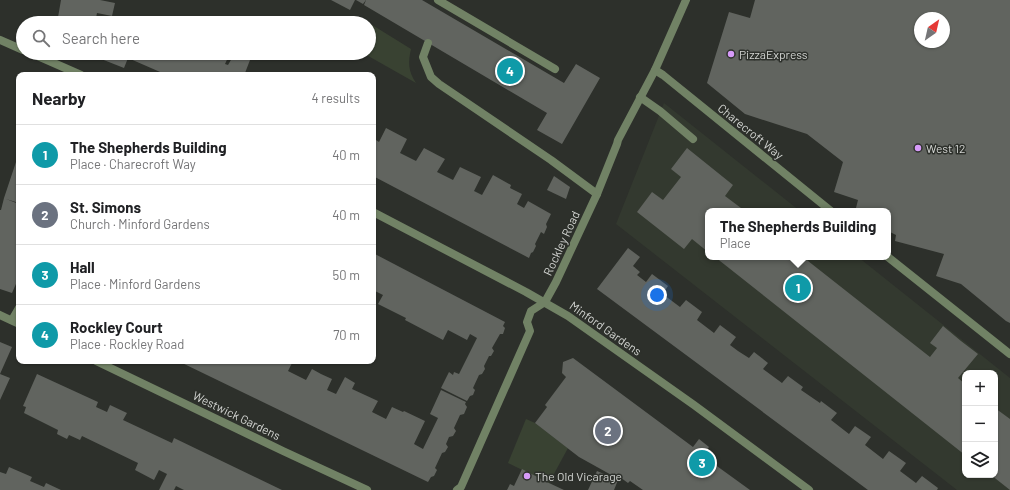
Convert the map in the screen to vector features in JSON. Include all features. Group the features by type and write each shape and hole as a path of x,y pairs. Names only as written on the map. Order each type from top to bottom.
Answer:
{"street":[{"path":"438,0 447,10 555,69"},
{"name":"Rockley Road","path":"457,490 461,487 530,331 527,322 531,311 545,302 556,282 597,194 618,140 655,70 686,0"},
{"path":"0,40 16,47"},
{"path":"428,43 422,57 431,77 597,194"},
{"path":"47,60 74,72"},
{"name":"Charecroft Way","path":"655,70 827,208"},
{"path":"640,97 660,111 693,139"},
{"name":"Minford Gardens","path":"376,214 545,302 568,316 688,401 809,490"},
{"path":"891,259 1010,354"},
{"path":"0,315 15,322"},
{"name":"Westwick Gardens","path":"102,364 367,490"}],"shaded area":[{"path":"664,103 796,208 705,208 705,260 862,260 1010,378 1010,490 957,490 616,224"}],"green space":[{"path":"376,27 411,49 409,66 416,83 375,60"},
{"path":"526,419 535,423 568,448 549,483 508,463"}],"building":[{"path":"61,0 100,0 115,3 112,16 97,13 96,16 58,16"},
{"path":"331,0 355,0 350,10"},
{"path":"356,0 366,0 363,4"},
{"path":"366,0 422,0 564,83 576,64 600,78 562,144 537,130 547,113 364,5"},
{"name":"West 12","path":"755,0 1010,0 1010,323 961,284 936,276 944,254 895,241 896,235 891,232 891,208 856,208 858,200 834,192 843,162 807,134 745,114 707,83 729,12 750,18"},
{"path":"104,60 127,60 124,68"},
{"path":"133,60 227,60 225,64 228,65 231,60 250,60 245,72 160,72"},
{"path":"386,128 407,139 400,153 416,161 424,148 445,159 437,172 453,180 460,167 481,177 474,191 482,195 493,175 511,185 510,188 522,194 517,204 524,208 528,201 551,214 546,224 547,227 544,234 541,232 535,244 536,246 529,258 376,178 376,140 379,142"},
{"path":"687,148 733,185 725,196 741,208 705,208 705,250 692,239 684,249 637,212 652,192 663,200 681,177 671,169"},
{"path":"16,162 16,202 6,199 16,203 16,284 12,293 0,289 0,210"},
{"path":"554,176 570,187 566,199 547,190"},
{"path":"628,248 640,257 633,266 640,272 637,275 646,282 652,274 668,286 662,295 680,307 686,300 702,312 697,320 714,333 720,325 736,337 730,345 749,358 754,352 768,363 763,369 782,383 788,376 803,387 801,390 820,403 821,401 837,413 831,420 849,434 855,426 871,437 865,445 883,459 889,451 906,463 900,471 916,483 922,476 938,488 937,490 868,490 597,289"},
{"path":"376,255 505,322 503,326 505,328 503,334 500,334 492,348 494,351 491,356 489,356 482,374 479,375 473,388 475,390 473,395 470,396 467,401 441,388 449,372 453,375 454,372 459,374 477,338 470,334 467,340 448,330 443,340 405,320 406,318 378,304 383,295 376,292"},
{"path":"719,260 807,260 930,357 937,348 930,343 943,326 978,354 965,370 962,370 962,373 958,378 962,381 962,453"},
{"path":"0,342 12,347 0,374"},
{"path":"573,358 693,447 699,439 709,447 703,456 750,490 643,490 630,481 628,483 617,475 615,477 579,457 535,423 547,407 545,405 566,377 562,373 563,362"},
{"path":"184,364 292,364 288,371 306,380 312,369 332,379 327,390 336,394 345,377 355,383 352,389 378,401 372,412 386,419 392,407 425,421 414,444 423,449 438,418 430,414 441,390 466,402 465,404 467,407 464,414 460,415 454,428 456,431 453,436 449,437 446,444 448,447 445,452 442,453 435,468 437,470 434,476 431,477 428,482"},
{"path":"0,374 10,378 0,400"},
{"path":"37,374 98,402 96,407 107,412 110,405 127,413 123,420 172,443 174,438 282,490 184,490 176,486 174,490 159,490 167,474 159,470 154,480 135,470 138,463 82,436 80,440 69,435 67,439 57,434 58,430 24,413 26,407 23,406"},
{"path":"998,410 1010,419 1010,490 995,478 998,478"},
{"path":"9,467 32,477 30,481 44,487 46,483 61,490 0,490 0,472 6,474"},
{"name":"The Old Vicarage","path":"522,469 564,490 507,490 510,484 514,486"},
{"path":"597,471 618,480 614,490 588,490"}],"place":[{"name":"PizzaExpress","path":"731,54"},
{"name":"Rockley Court","path":"510,71"},
{"name":"West 12","path":"918,148"},
{"name":"The Shepherds Building","path":"798,288"},
{"name":"St. Simons","path":"608,431"},
{"name":"Hall","path":"702,463"},
{"name":"The Old Vicarage","path":"527,476"}]}
